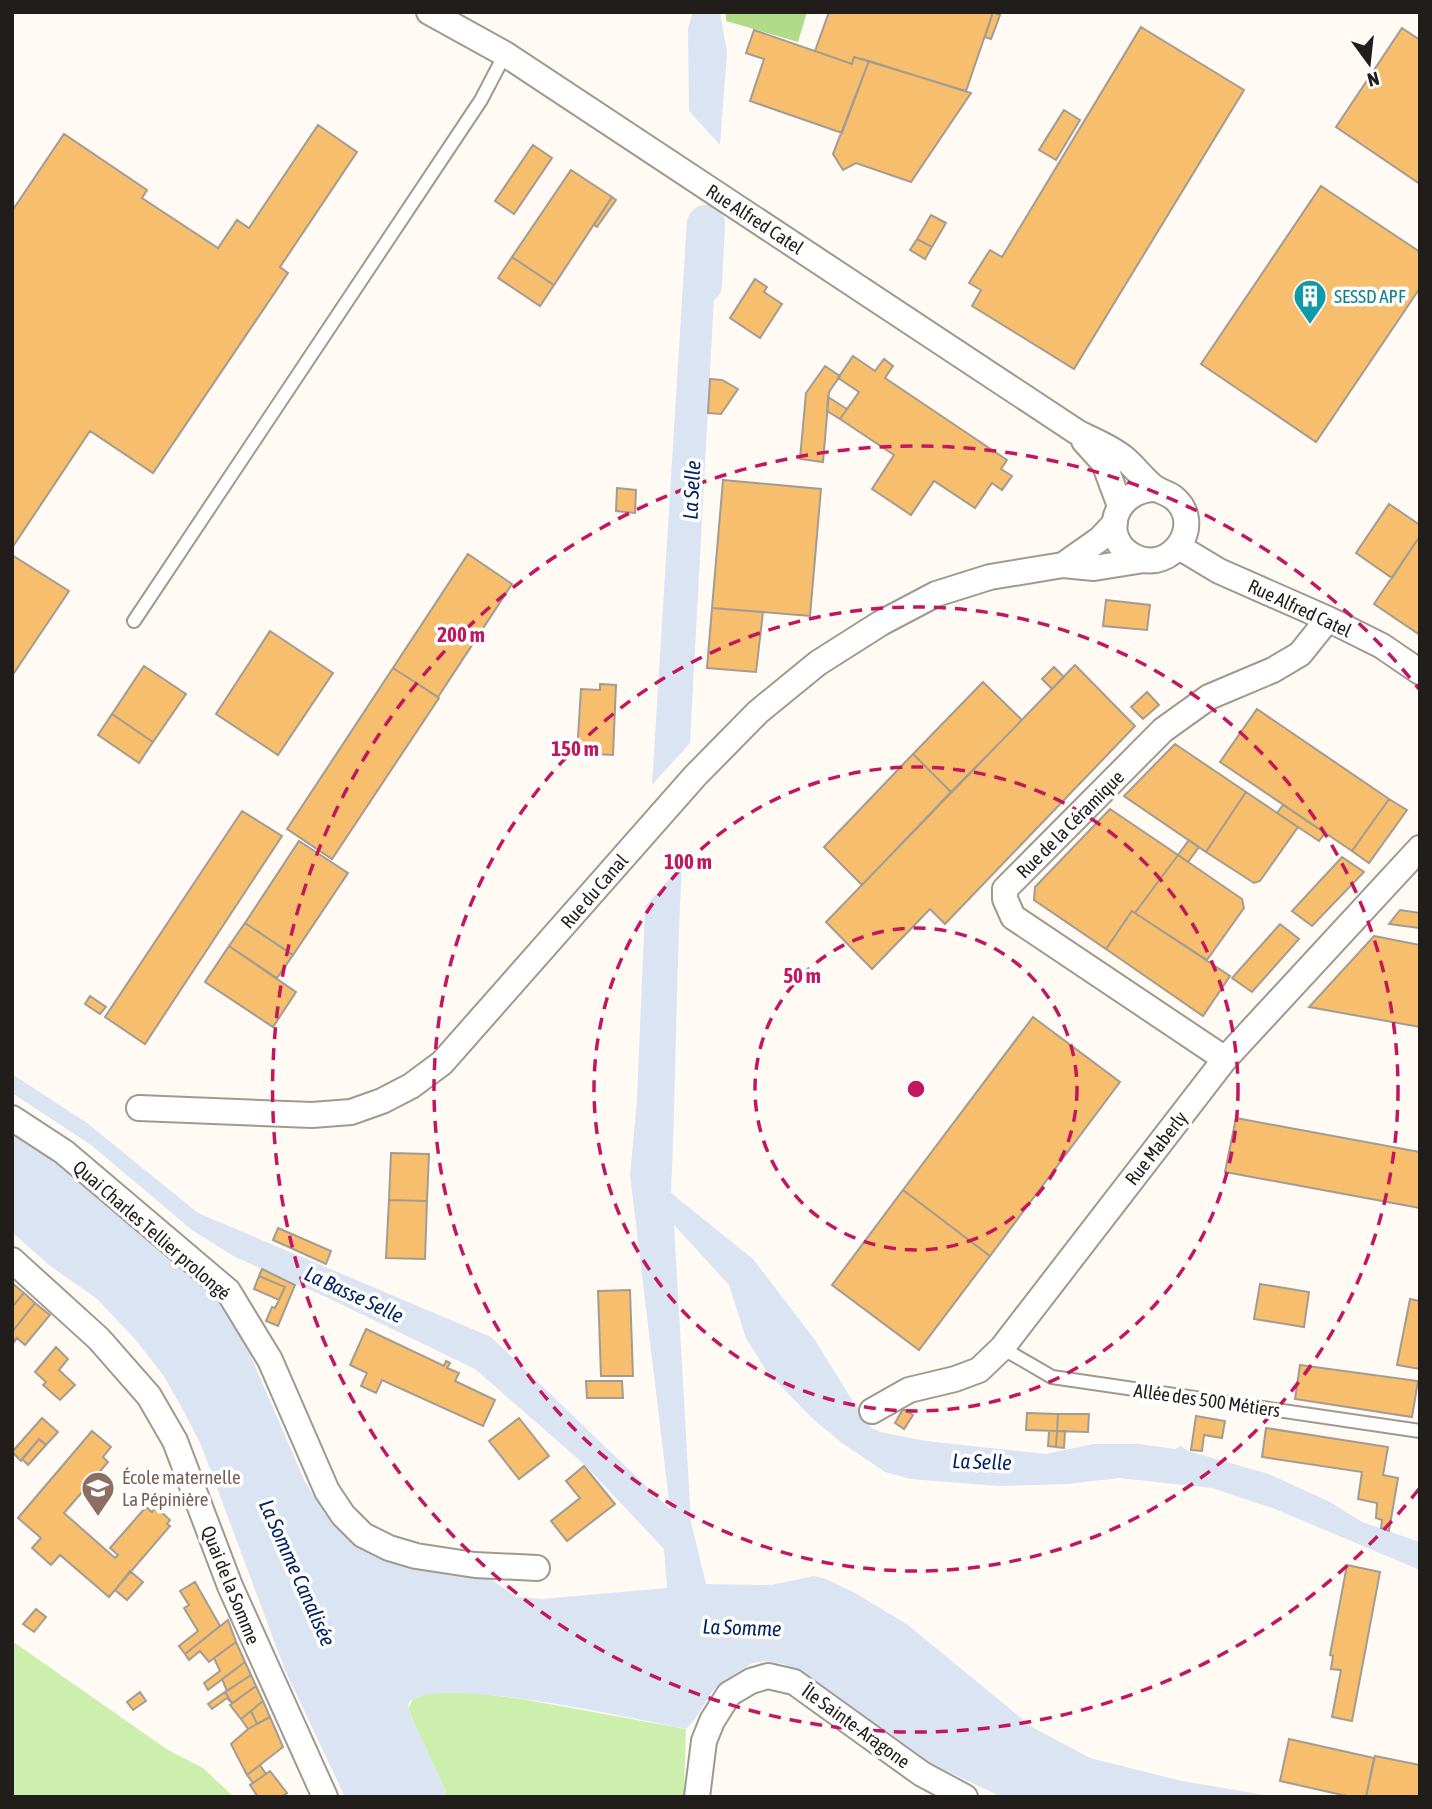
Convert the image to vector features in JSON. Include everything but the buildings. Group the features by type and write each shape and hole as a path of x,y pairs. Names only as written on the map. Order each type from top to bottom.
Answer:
{"street":[{"name":"Rue Alfred Catel","path":"429,12 505,54 1077,432 1122,456 1156,489"},
{"name":"Rue Alfred Catel","path":"1077,432 1104,463 1117,515"},
{"path":"1156,489 1178,502 1184,512 1185,536 1179,547 1163,558 1144,560 1126,551 1119,543 1117,515 1136,492 1156,489"},
{"name":"Rue du Canal","path":"1063,565 1100,538 1117,515"},
{"name":"Rue Alfred Catel","path":"1179,547 1219,571 1382,646 1420,672"},
{"name":"Rue du Canal","path":"139,1108 312,1115 351,1112 382,1101 411,1086 442,1063 704,767 758,712 818,663 881,623 936,594 990,577 1063,565 1094,568 1144,560"},
{"name":"Rue de la Céramique","path":"1225,1059 1013,917 1005,899 1005,889 1163,730 1209,697 1273,670 1300,654 1328,619"},
{"name":"Rue Maberly","path":"872,1411 909,1390 956,1379 979,1370 1002,1348 1225,1059 1420,848"},
{"name":"Quai Charles Tellier prolongé","path":"12,1118 64,1152 228,1291 270,1360 327,1491 343,1515 363,1535 389,1548 416,1556 475,1565 537,1568"},
{"name":"Quai de la Somme","path":"12,1260 99,1339 149,1396 175,1441 230,1586 325,1797"},
{"name":"Île Sainte-Aragone","path":"697,1797 704,1741 712,1721 729,1694 751,1681 768,1676 794,1682 922,1774 965,1797"}],"lane":[{"path":"134,621 475,108 505,54"},
{"name":"Allée des 500 Métiers","path":"1002,1348 1052,1377 1420,1431"}],"green space":[{"path":"726,12 807,12 798,42 726,21"},
{"path":"12,1641 168,1750 203,1768 234,1797 12,1797"},
{"path":"468,1692 522,1699 686,1729 684,1797 448,1797 408,1709 413,1699 426,1693"}],"water":[{"path":"693,12 720,12 727,53 720,145 689,111 688,28"},
{"path":"687,219 717,240 690,743 652,785"},
{"path":"682,864 671,1193 753,1259 815,1340 855,1405 864,1412 870,1427 880,1432 926,1441 1046,1454 1093,1444 1139,1444 1175,1449 1181,1446 1188,1451 1269,1474 1330,1502 1362,1522 1420,1542 1420,1570 1275,1509 1212,1488 1119,1478 1068,1484 999,1486 911,1479 885,1472 814,1420 767,1372 746,1338 729,1285 674,1225 691,1522 706,1584 771,1585 814,1576 826,1579 908,1625 1032,1727 1090,1758 1182,1781 1276,1797 1002,1797 919,1758 805,1676 783,1664 765,1661 752,1663 722,1682 686,1729 586,1709 498,1696 458,1693 428,1695 409,1702 408,1709 448,1797 345,1797 285,1670 201,1445 163,1375 135,1339 97,1299 49,1265 12,1232 12,1132 58,1165 196,1279 222,1305 242,1336 305,1482 326,1515 341,1530 383,1557 420,1569 488,1577 516,1597 542,1599 667,1588 664,1549 585,1465 475,1369 328,1298 235,1257 192,1230 91,1145 12,1093 12,1074 87,1123 198,1213 491,1337 670,1509 630,1175 637,1101 645,907"}],"waterway":[{"name":"La Selle","path":"703,285 706,224"}],"place":[{"name":"SESSD APF","path":"1310,326"},
{"name":"École maternelle La Pépinière","path":"98,1518"}],"water label":[{"name":"La Basse Selle","path":"354,1295"},
{"name":"La Somme Canalisée","path":"297,1573"},
{"name":"La Somme","path":"742,1628"}]}
